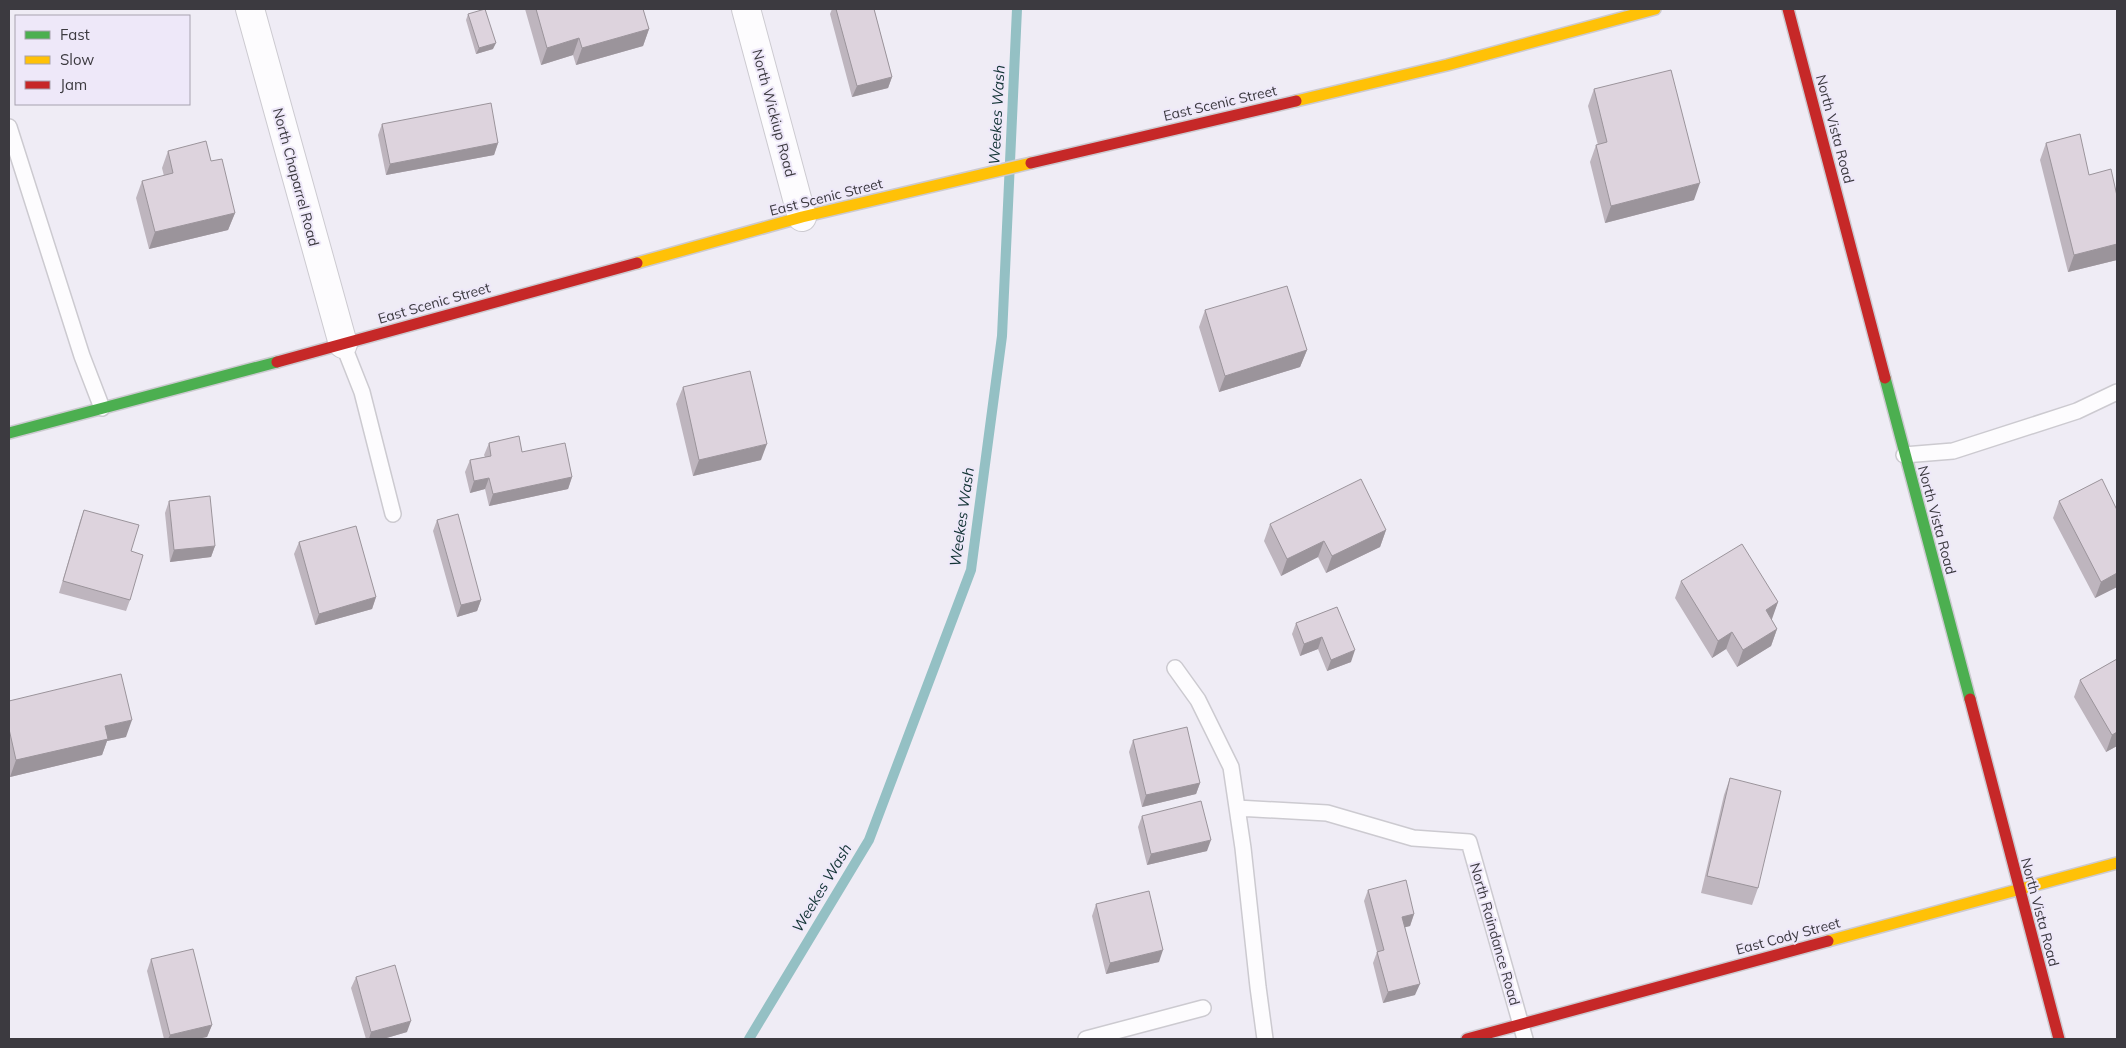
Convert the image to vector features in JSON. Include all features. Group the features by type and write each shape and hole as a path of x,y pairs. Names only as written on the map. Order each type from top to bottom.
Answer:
{"street":[{"name":"North Chaparrel Road","path":"250,9 343,344"},
{"name":"North Wickiup Road","path":"746,9 802,217"},
{"name":"East Scenic Street","path":"9,433 343,344 802,217 1447,65 1655,9"},
{"name":"North Vista Road","path":"1788,9 2018,890 2059,1039"},
{"name":"East Cody Street","path":"1467,1039 1523,1032 2117,863"}],"lane":[{"path":"9,127 82,356 102,408"},
{"path":"343,344 362,392 393,514"},
{"path":"1904,455 1953,451 2077,411 2117,392"},
{"path":"1175,668 1198,700 1231,767 1243,848 1265,1039"},
{"name":"North Raindance Road","path":"1237,808 1327,813 1413,838 1469,842 1523,1032"},
{"path":"1086,1039 1203,1008"}],"building":[{"path":"485,9 496,43 479,48 468,14"},
{"path":"536,9 643,9 649,29 582,48 579,38 547,48"},
{"path":"836,9 874,9 892,77 857,86"},
{"path":"1671,70 1700,183 1611,206 1596,145 1607,142 1594,89"},
{"path":"491,103 498,143 390,164 382,124"},
{"path":"2080,134 2089,175 2111,169 2117,196 2117,244 2074,255 2046,143"},
{"path":"206,141 211,161 222,159 235,213 155,232 142,181 173,173 168,151"},
{"path":"1287,286 1307,350 1225,376 1205,310"},
{"path":"750,371 767,444 699,460 683,387"},
{"path":"519,436 522,452 565,443 572,477 493,494 489,478 474,481 470,460 491,456 489,443"},
{"path":"1361,479 1386,530 1332,556 1324,541 1287,559 1270,524"},
{"path":"2102,479 2117,510 2117,573 2101,582 2059,501"},
{"path":"210,496 215,546 174,550 169,501"},
{"path":"84,510 139,525 131,551 143,555 130,600 63,581"},
{"path":"458,514 481,600 461,605 437,520"},
{"path":"356,526 376,597 319,614 299,542"},
{"path":"1742,544 1778,602 1766,610 1777,629 1743,650 1732,632 1718,641 1681,581"},
{"path":"1337,607 1355,650 1331,660 1322,637 1304,644 1296,623"},
{"path":"2117,659 2117,732 2112,735 2080,680"},
{"path":"121,674 132,720 105,726 108,739 16,760 9,729 9,701"},
{"path":"1187,727 1200,783 1146,795 1133,740"},
{"path":"1730,778 1781,791 1758,888 1707,876"},
{"path":"1201,801 1211,840 1151,854 1142,816"},
{"path":"1406,880 1414,914 1402,917 1420,984 1388,992 1377,952 1384,950 1368,890"},
{"path":"1149,891 1163,950 1110,963 1096,904"},
{"path":"193,949 212,1025 170,1035 151,959"},
{"path":"395,965 411,1021 371,1032 356,977"}],"waterway":[{"name":"Weekes Wash","path":"749,1039 869,840 971,570 1002,336 1017,9"}],"traffic: fast":[{"path":"9,433 277,362"},
{"path":"1885,378 1970,699"}],"traffic: slow":[{"path":"1296,101 1447,65 1655,9"},
{"path":"637,263 802,217 1031,163"},
{"path":"1828,941 2117,863"}],"traffic: jam":[{"path":"1788,9 1885,378"},
{"path":"1031,163 1296,101"},
{"path":"277,362 637,263"},
{"path":"1970,699 2059,1039"},
{"path":"1467,1039 1828,941"}]}
